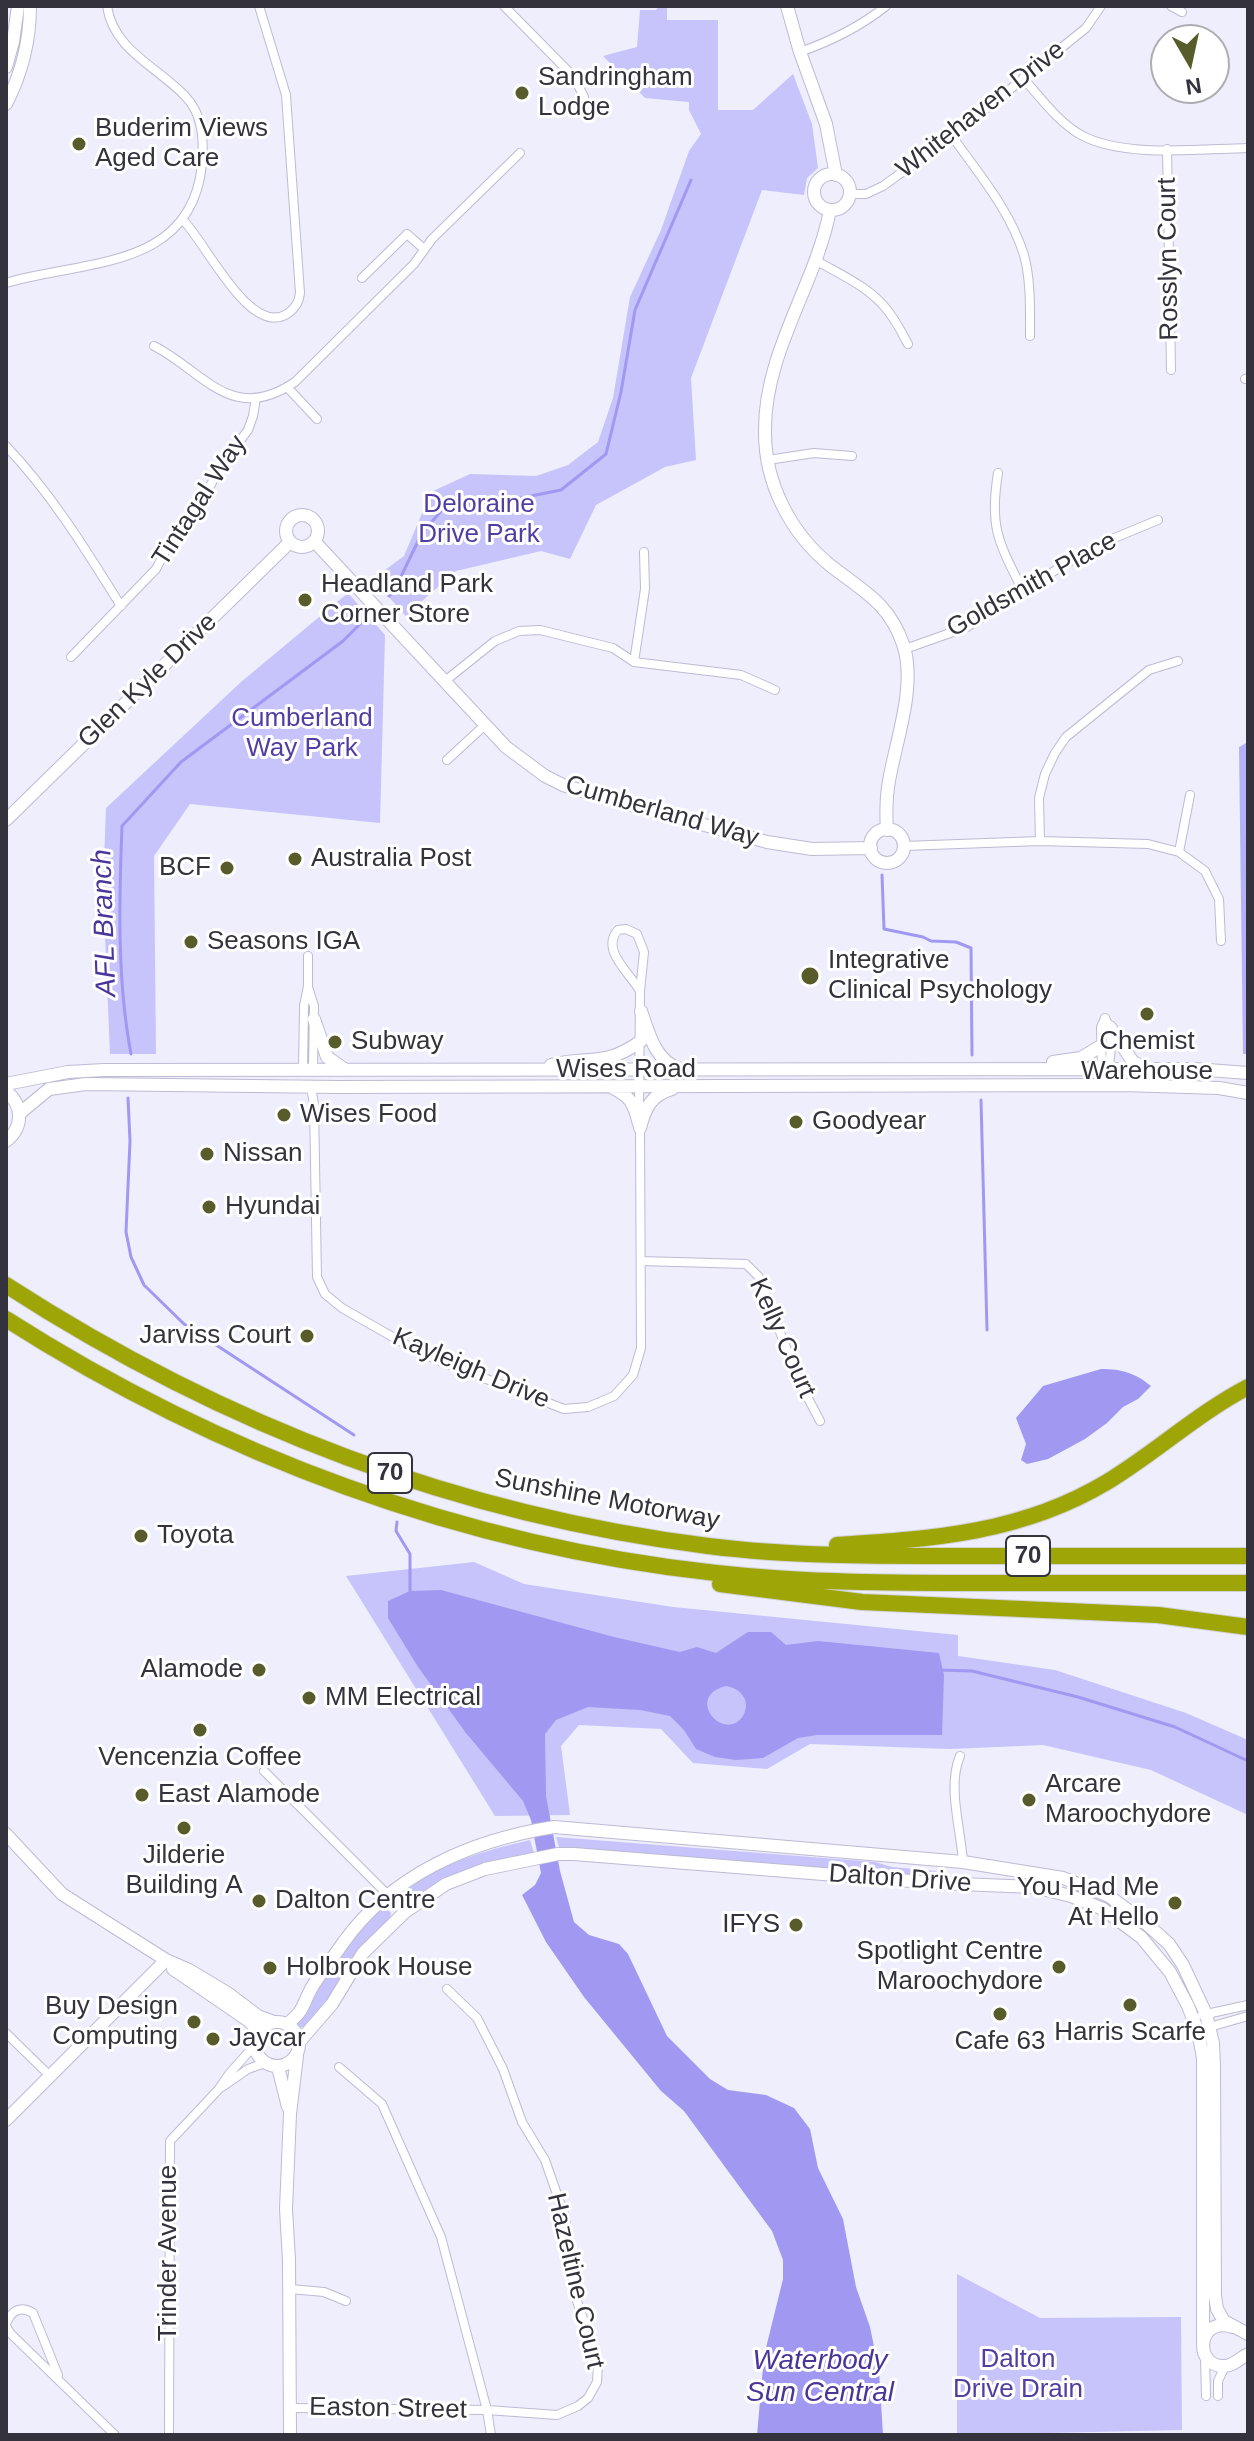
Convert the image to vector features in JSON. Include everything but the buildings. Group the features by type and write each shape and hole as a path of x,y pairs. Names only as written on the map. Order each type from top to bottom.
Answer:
{"highway":[{"name":"Sunshine Motorway","path":"6,1285 124,1357 287,1435 388,1473 564,1521 709,1546 809,1554 1248,1556"},
{"name":"Sunshine Motorway","path":"6,1319 69,1358 194,1424 326,1479 414,1510 577,1552 658,1566 856,1583 1248,1583"},
{"path":"809,1554 834,1545 980,1531 1036,1516 1104,1484 1248,1387"},
{"path":"658,1566 681,1577 830,1599 946,1608 1158,1615 1248,1627"}],"main road":[{"path":"6,67 18,6"},
{"path":"6,104 24,60 30,6"},
{"path":"787,6 826,124 836,175"},
{"path":"830,174 836,175 845,180 850,194 841,208 830,210 819,205 814,189 820,179 830,174"},
{"path":"830,210 825,234 775,367 766,403 765,431 768,460 779,500 795,529 813,549 868,592 886,611 898,629 905,649 907,687 888,785 887,830"},
{"path":"307,516 318,530 314,541 301,547 290,542 286,534 288,523 293,518 307,516"},
{"name":"Cumberland Way","path":"314,541 506,747 530,767 554,781 787,847 871,848"},
{"name":"Glen Kyle Drive","path":"6,820 290,542"},
{"path":"887,830 901,836 904,846 900,857 891,863 880,861 872,854 871,848 877,833 887,830"},
{"path":"641,1011 663,1059 671,1066 684,1070"},
{"path":"314,1019 327,1057 346,1070"},
{"path":"1110,1027 1133,1062 1150,1069"},
{"path":"532,1070 569,1061 609,1059 641,1041"},
{"path":"999,1070 1081,1058 1101,1046"},
{"name":"Wises Road","path":"6,1084 87,1070 1150,1069 1248,1073"},
{"name":"Kayleigh Drive","path":"308,1070 311,1087"},
{"name":"Wises Road","path":"20,1113 49,1089 71,1084 311,1087 1105,1085 1192,1087 1248,1093"},
{"path":"609,1086 624,1093 632,1103 640,1128"},
{"path":"640,1128 644,1112 653,1098 683,1086"},
{"path":"6,1091 16,1101 20,1113 16,1130 6,1141"},
{"name":"Dalton Drive","path":"280,2023 302,2011 311,1988 357,1923 388,1894 433,1865 477,1845 554,1827 963,1862 1063,1878 1099,1890 1169,1944 1201,2000 1203,2348"},
{"path":"6,1834 62,1894 166,1960 189,1970 244,2004 258,2016 293,2028 300,2041 290,2114 289,2153 294,2207 289,2260 290,2435"},
{"name":"Dalton Drive","path":"300,2041 332,2004 363,1953 405,1912 446,1884 485,1869 558,1854 935,1883 1034,1887 1071,1896 1103,1909 1141,1937 1170,1972 1202,2023"},
{"path":"878,1854 897,1862 941,1866 943,1880 935,1883"},
{"path":"1037,1873 1028,1874 1025,1878 1031,1882 1067,1888 1071,1896"},
{"path":"166,1960 175,1971 254,2026 256,2053 271,2065 290,2114"},
{"path":"6,2120 166,1960"},
{"path":"255,2041 262,2028 280,2023"},
{"path":"1202,2023 1213,2043 1215,2296 1221,2316 1233,2327"},
{"path":"271,2065 291,2062 297,2056"},
{"path":"1248,2334 1225,2324 1215,2327 1207,2333 1203,2348 1213,2363 1225,2366 1248,2354"}],"street":[{"path":"6,283 34,274 90,267 123,259 143,250 182,219 194,198 200,175 202,141 199,115 182,92 125,44 112,23 107,6"},
{"path":"182,219 195,232 241,299 254,311 276,318 297,304 300,293 287,103 282,76 259,6"},
{"path":"504,6 574,77 584,97"},
{"path":"800,52 830,41 886,6"},
{"name":"Whitehaven Drive","path":"850,194 866,194 883,186 952,136 1086,28 1101,6"},
{"path":"1171,6 1182,12"},
{"path":"1023,78 1059,118 1080,134 1105,145 1167,149 1248,148"},
{"path":"952,136 1002,206 1024,256 1030,293 1030,336"},
{"name":"Rosslyn Court","path":"1167,149 1171,370"},
{"path":"154,346 219,391 256,398 274,394 287,387 319,359 520,153"},
{"path":"362,278 407,234 424,249"},
{"path":"815,260 876,297 890,313 908,344"},
{"path":"287,387 317,419"},
{"name":"Tintagal Way","path":"71,657 156,569 200,504 213,478 248,430 256,398"},
{"path":"6,446 49,497 121,606"},
{"path":"768,460 814,453 852,456"},
{"path":"998,473 993,504 998,541 1023,591"},
{"name":"Goldsmith Place","path":"905,649 967,627 1107,541 1158,520"},
{"path":"634,662 645,589 644,552"},
{"path":"445,681 495,641 519,631 550,631 613,648 634,662 741,675 775,690"},
{"path":"1040,841 1039,798 1045,774 1066,737 1149,670 1178,661"},
{"path":"447,760 485,725"},
{"path":"1179,852 1190,795"},
{"path":"904,846 1040,841 1148,844 1179,852 1205,871 1219,899 1221,941"},
{"name":"Kayleigh Drive","path":"311,1087 314,1104 317,1277 325,1294 342,1308 435,1359 564,1409 588,1407 614,1396 633,1375 641,1348 639,1070 644,952 637,934 626,929 618,930 611,943 613,952 640,991"},
{"path":"308,956 304,1006 308,1070"},
{"path":"308,986 314,1006 308,1070"},
{"path":"1105,1069 1101,1046 1101,1027 1105,1018 1110,1027 1105,1085"},
{"name":"Kelly Court","path":"641,1261 746,1264 759,1277 798,1379 820,1421"},
{"path":"960,1756 956,1765 956,1814 963,1862"},
{"path":"264,1771 405,1912"},
{"name":"Hazeltine Court","path":"447,1989 477,2018 503,2069 522,2122 545,2160 565,2217 575,2295 598,2364 597,2382 588,2398 567,2412 557,2415 487,2410"},
{"path":"1202,2023 1248,2005"},
{"path":"1202,2023 1248,2016"},
{"path":"6,2033 50,2076"},
{"name":"Trinder Avenue","path":"167,2433 170,2141 218,2090 255,2041"},
{"name":"Trinder Avenue","path":"218,2090 248,2069 271,2065"},
{"path":"339,2067 382,2104 441,2237 491,2435"},
{"path":"290,2289 324,2292 346,2301"},
{"path":"60,2380 33,2313 17,2309 9,2314 6,2325 10,2333 115,2435"},
{"path":"1203,2348 1206,2396"},
{"path":"1218,2396 1218,2381 1225,2366"},
{"name":"Easton Street","path":"290,2408 487,2410"}],"green space":[{"name":"Deloraine Drive Park","path":"659,6 667,6 667,20 718,20 718,110 753,110 793,74 812,124 818,168 807,178 804,195 762,190 691,378 696,460 665,467 596,505 570,559 541,551 456,571 421,602 418,618 411,622 373,579 404,556 431,492 470,474 536,476 568,465 598,442 613,398 630,297 661,230 689,151 701,134 689,110 689,102 645,98 603,56 637,47 640,10 656,10"},
{"name":"Cumberland Way Park","path":"348,593 385,635 380,823 190,804 154,856 156,1054 110,1054 103,888 106,808 241,682"},
{"path":"474,1562 524,1584 673,1607 958,1635 958,1656 1055,1670 1186,1713 1248,1740 1248,1815 1151,1770 1043,1745 950,1749 810,1744 767,1769 693,1763 661,1729 579,1725 561,1746 570,1815 495,1816 346,1576"},
{"path":"556,1837 875,1862 939,1874 935,1879 559,1847"},
{"path":"530,1840 534,1853 444,1879 416,1897 407,1897 407,1890 450,1865"},
{"path":"386,1908 391,1913 390,1919 305,2027 298,2027 297,2022 316,1991 360,1930 381,1909"},
{"name":"Dalton Drive Drain","path":"957,2274 1040,2318 1181,2317 1182,2430 957,2435"}],"shaded area":[{"path":"1248,742 1248,1054 1243,1054 1239,747"}],"water":[{"path":"1101,1369 1128,1373 1151,1386 1085,1439 1048,1459 1027,1464 1021,1460 1026,1444 1016,1418 1043,1386"},
{"name":"Waterbody Sun Central","path":"441,1590 680,1652 697,1647 716,1653 748,1632 771,1632 786,1645 818,1641 939,1653 944,1675 942,1735 817,1735 798,1738 763,1758 736,1760 715,1757 696,1749 670,1716 640,1710 588,1707 556,1720 545,1734 546,1796 560,1871 574,1922 589,1935 619,1944 628,1954 667,2036 710,2079 728,2090 766,2095 794,2108 810,2129 818,2168 843,2219 856,2287 870,2327 879,2371 883,2435 757,2435 764,2356 783,2279 783,2260 772,2231 684,2111 661,2091 584,1997 546,1942 522,1895 535,1885 541,1873 531,1820 523,1801 466,1733 418,1667 388,1618 388,1601 410,1591","holes":["731,1687 745,1699 746,1709 737,1722 728,1725 712,1716 708,1700 713,1692"]}],"waterway":[{"name":"AFL Branch","path":"389,596 422,533 448,503 496,503 561,490 606,454 621,392 635,310 691,180"},
{"name":"AFL Branch","path":"131,1054 121,969 122,826 181,762 343,641 367,617"},
{"path":"882,875 884,929 931,941 956,942 971,948 972,1055"},
{"name":"AFL Branch","path":"128,1098 130,1141 126,1232 131,1257 144,1285 184,1324 354,1435"},
{"path":"981,1100 987,1330"},
{"name":"AFL Branch","path":"397,1522 396,1531 410,1554 410,1591"},
{"path":"939,1670 972,1671 1078,1697 1175,1727 1248,1761"}],"place":[{"name":"Sandringham Lodge","path":"522,93"},
{"name":"Buderim Views Aged Care","path":"79,144"},
{"name":"Headland Park Corner Store","path":"305,600"},
{"name":"Australia Post","path":"295,859"},
{"name":"BCF","path":"227,868"},
{"name":"Seasons IGA","path":"191,942"},
{"name":"Integrative Clinical Psychology","path":"810,976"},
{"name":"Chemist Warehouse","path":"1147,1014"},
{"name":"Subway","path":"335,1042"},
{"name":"Wises Food","path":"284,1115"},
{"name":"Goodyear","path":"796,1122"},
{"name":"Nissan","path":"207,1154"},
{"name":"Hyundai","path":"209,1207"},
{"name":"Jarviss Court","path":"307,1336"},
{"name":"Toyota","path":"141,1536"},
{"name":"Alamode","path":"259,1670"},
{"name":"MM Electrical","path":"309,1698"},
{"name":"Vencenzia Coffee","path":"200,1730"},
{"name":"East Alamode","path":"142,1795"},
{"name":"Arcare Maroochydore","path":"1029,1800"},
{"name":"Jilderie Building A","path":"184,1828"},
{"name":"Dalton Centre","path":"259,1901"},
{"name":"You Had Me At Hello","path":"1175,1903"},
{"name":"IFYS","path":"796,1925"},
{"name":"Spotlight Centre Maroochydore","path":"1059,1967"},
{"name":"Holbrook House","path":"270,1968"},
{"name":"Harris Scarfe","path":"1130,2005"},
{"name":"Cafe 63","path":"1000,2014"},
{"name":"Buy Design Computing","path":"194,2022"},
{"name":"Jaycar","path":"213,2039"}]}
